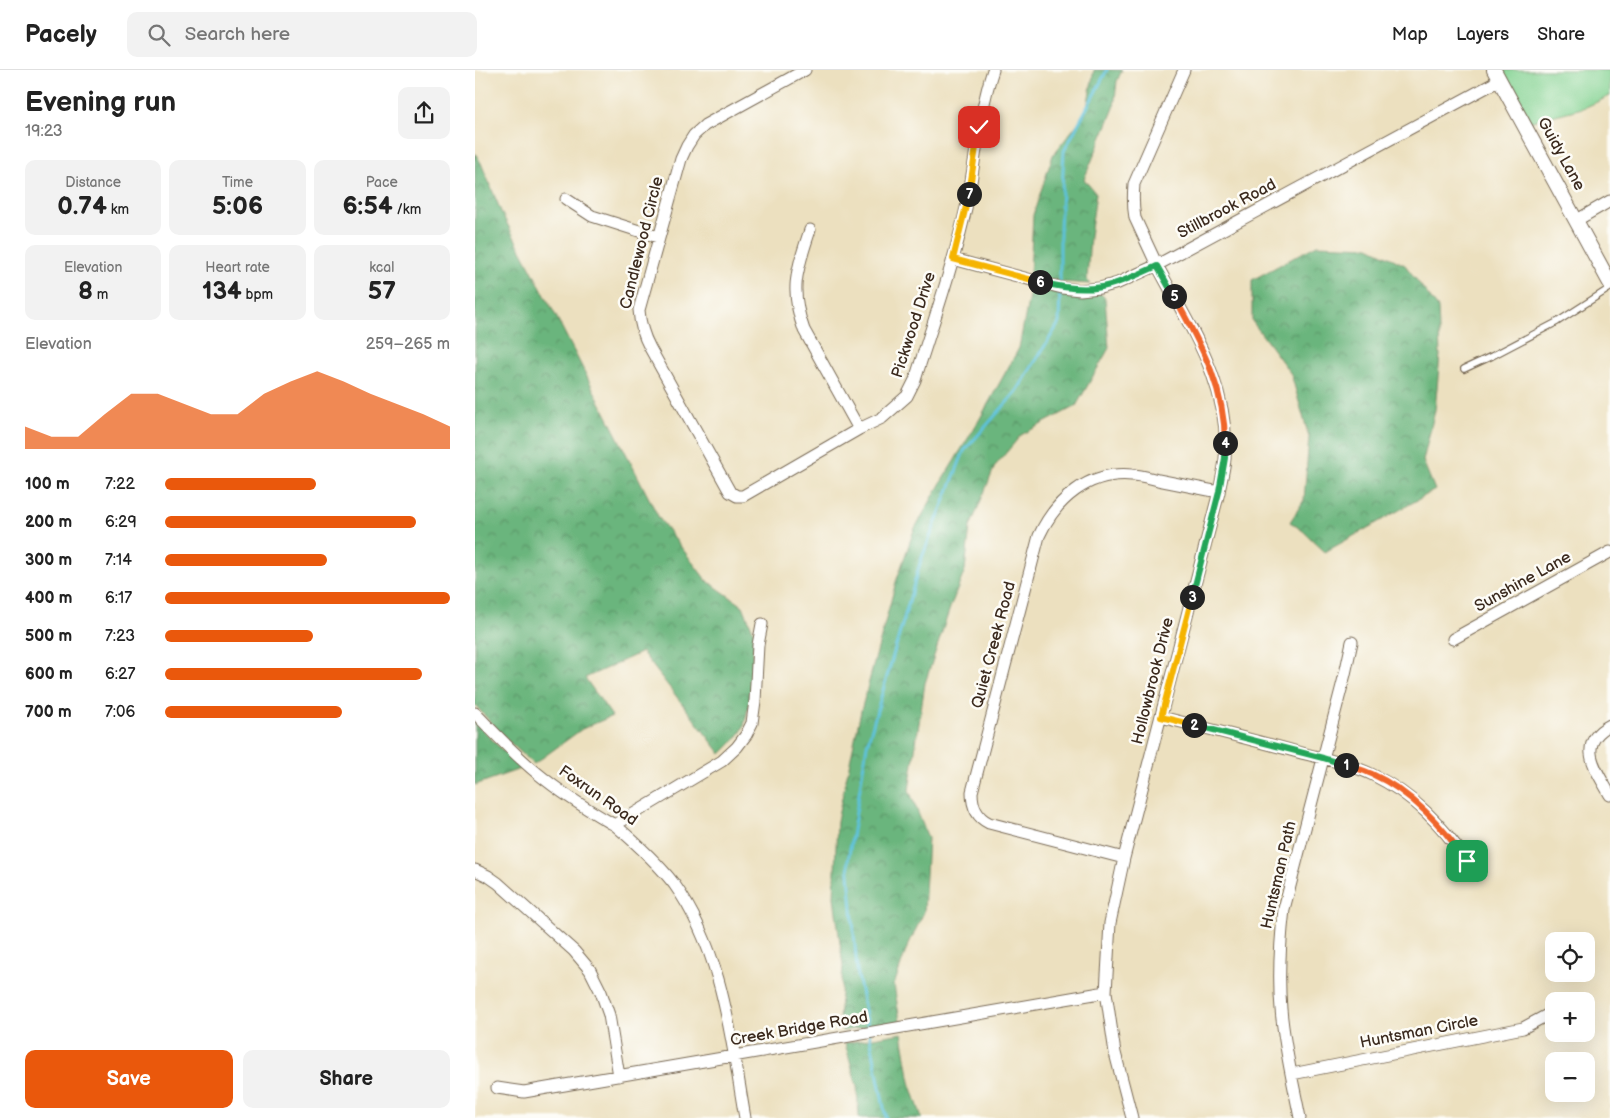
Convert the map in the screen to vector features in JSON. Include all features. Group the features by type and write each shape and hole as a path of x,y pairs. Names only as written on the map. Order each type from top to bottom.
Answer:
{"street":[{"name":"Candlewood Circle","path":"737,496 731,492 643,336 639,310 681,159 694,135 705,126 805,70"},
{"name":"Pickwood Drive","path":"737,496 743,496 859,429 882,418 895,408 910,392 953,259 968,200 985,93 993,70"},
{"name":"Hollowbrook Drive","path":"1132,1118 1115,1053 1106,992 1111,923 1124,858 1219,492 1225,458 1225,435 1219,394 1206,355 1157,266 1135,218 1132,198 1134,184 1184,70"},
{"name":"Stillbrook Road","path":"953,259 1062,288 1080,290 1100,288 1118,283 1157,266 1497,75"},
{"name":"Guidy Lane","path":"1497,75 1610,283"},
{"path":"565,199 592,216 658,237"},
{"path":"1577,220 1610,201"},
{"path":"809,230 797,268 795,297 797,312 804,330 859,429"},
{"name":"Quiet Creek Road","path":"1124,858 989,823 980,817 972,799 1039,536 1046,521 1060,502 1072,492 1101,478 1132,474 1219,492"},
{"name":"Sunshine Lane","path":"1453,640 1610,552"},
{"path":"615,824 722,761 742,741 752,723 758,644 762,624"},
{"name":"Huntsman Path","path":"1300,1118 1285,1042 1281,1009 1279,976 1280,942 1285,910 1352,642"},
{"name":"Foxrun Road","path":"475,713 504,744 537,773 573,800 615,824 645,851 673,883 698,925 716,971 745,1118"},
{"path":"1161,717 1323,758 1372,774 1395,787 1426,810 1451,838 1467,861"},
{"path":"1610,725 1596,735 1591,743 1590,750 1591,759 1610,795"},
{"path":"475,870 498,883 575,951 590,970 601,992 609,1015 619,1076"},
{"name":"Creek Bridge Road","path":"497,1088 524,1092 1106,992"},
{"name":"Huntsman Circle","path":"1292,1074 1523,1028 1545,1016"}],"lane":[{"path":"1464,369 1557,322 1610,288"}],"green space":[{"path":"1094,70 1122,70 1117,81 1114,108 1084,179 1096,194 1090,236 1087,280 1090,284 1062,282 1030,274 1033,215 1053,155 1086,113"},
{"path":"1500,70 1610,70 1610,96 1586,107 1529,122"},
{"path":"475,153 502,214 659,518 706,580 743,606 754,633 750,699 741,732 721,754 642,652 585,678 612,716 582,729 534,764 507,740 475,705"},
{"path":"1317,245 1369,247 1405,265 1438,308 1440,355 1435,410 1423,461 1435,490 1325,552 1303,531 1290,522 1304,500 1309,437 1291,374 1252,321 1252,280"},
{"path":"1030,286 1074,295 1101,294 1105,298 1109,348 1076,406 1021,435 995,466 970,527 965,570 925,683 909,790 928,838 924,912 906,950 894,985 900,1021 842,1031 839,1020 843,966 834,897 837,821 861,711 896,582 914,530 1019,348"},
{"path":"475,721 500,748 523,768 475,785"},
{"path":"902,1033 910,1082 922,1118 859,1118 857,1086 845,1043"}],"waterway":[{"path":"1060,284 1060,228 1064,151 1107,70"},
{"path":"886,1118 857,970 848,861 867,745 921,560 964,451 1017,391 1059,323 1060,290"}],"route":[{"path":"979,127 966,209 953,259 1062,288 1080,290 1090,290 1118,283 1157,266 1197,336 1213,374 1223,414 1225,458 1219,492 1161,717 1339,762 1372,774 1395,787 1426,810 1451,838 1467,861"}]}
